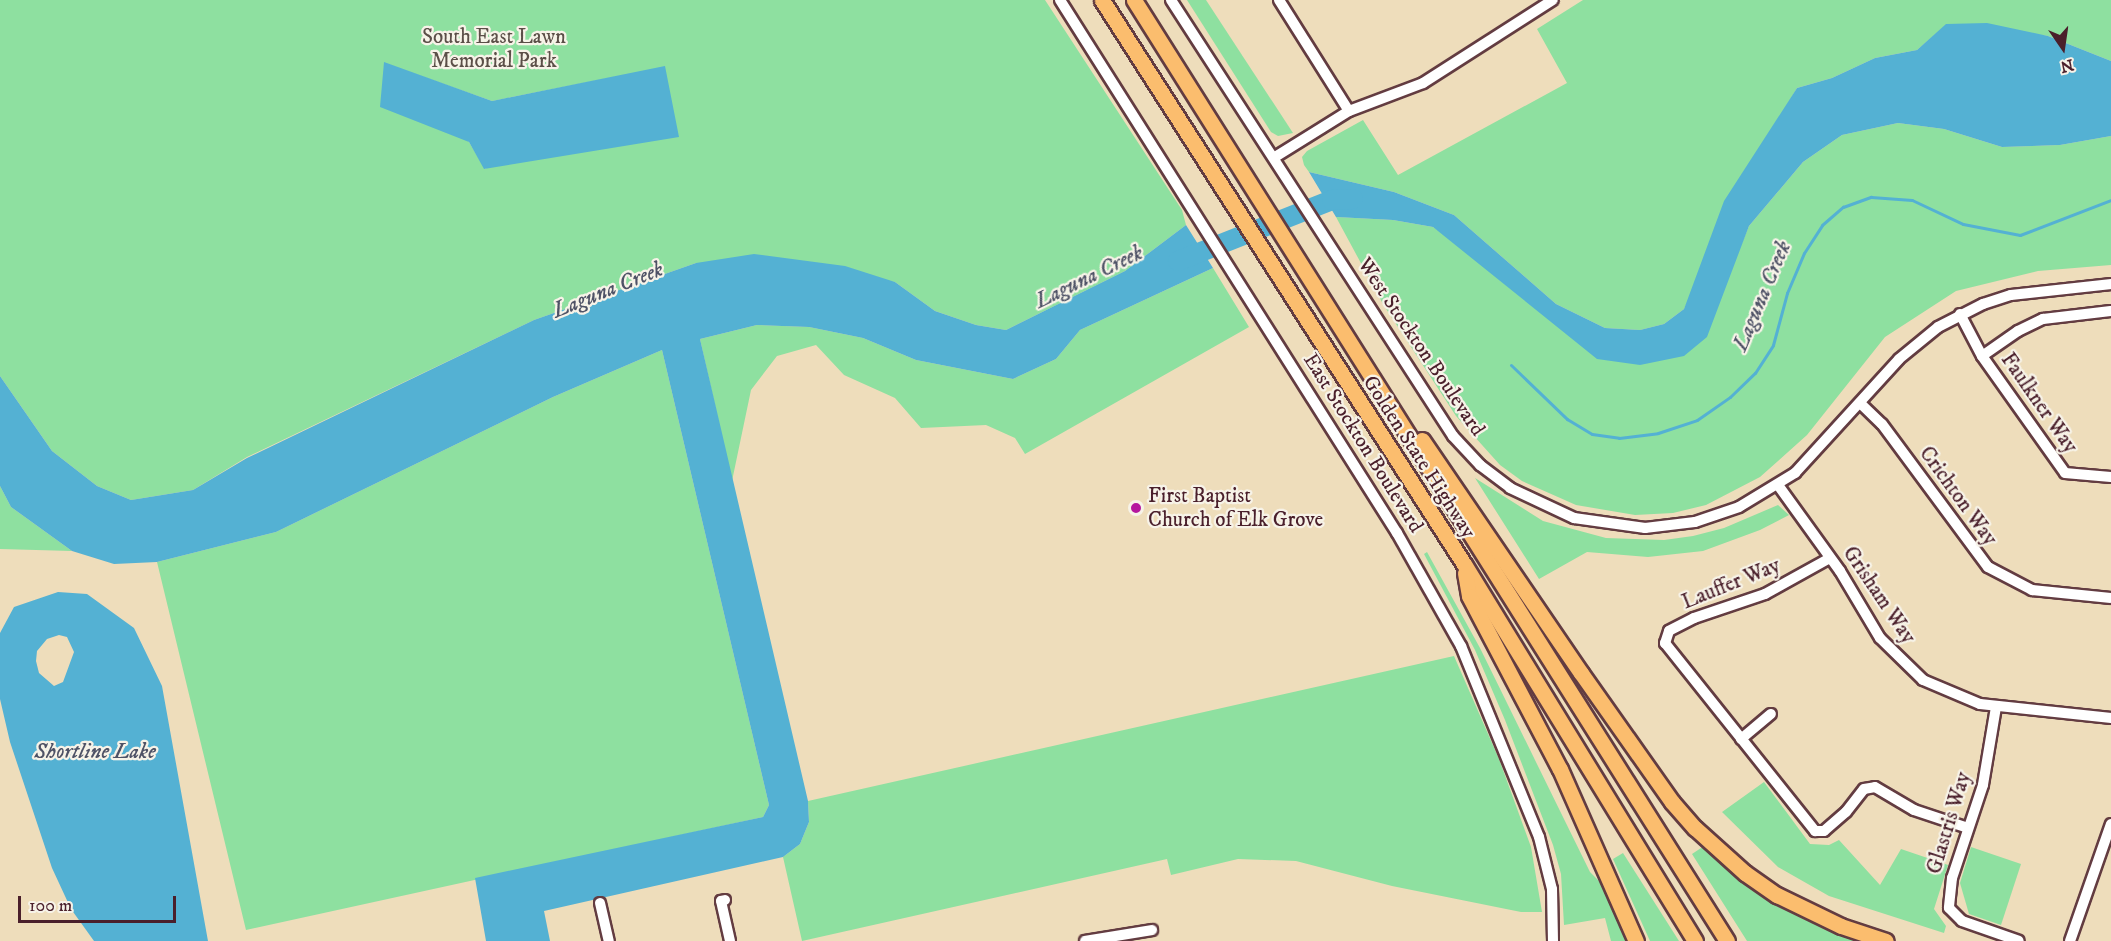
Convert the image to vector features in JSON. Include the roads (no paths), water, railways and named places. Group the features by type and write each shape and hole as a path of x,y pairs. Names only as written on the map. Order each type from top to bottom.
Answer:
{"highway":[{"name":"Golden State Highway","path":"1102,0 1464,564 1695,941"},
{"name":"Golden State Highway","path":"1134,0 1245,181 1344,332 1727,941"},
{"path":"1364,365 1443,468 1581,674 1687,819 1717,850 1776,894 1841,926 1886,941"},
{"path":"1464,564 1469,596 1560,769 1636,941"}],"street":[{"name":"East Stockton Boulevard","path":"1060,0 1397,533 1480,687 1546,858 1553,903 1553,941"},
{"name":"West Stockton Boulevard","path":"1171,0 1288,177 1436,412 1468,453 1510,488 1551,509 1599,524 1670,526 1719,515 1778,485 1814,456 1911,348 1960,314 2011,295 2111,284"},
{"path":"1279,0 1349,111"},
{"path":"1275,157 1349,111 1423,83 1553,0"},
{"path":"1982,356 2018,331 2043,319 2111,311"},
{"name":"Faulkner Way","path":"1960,314 1982,356 2065,472 2111,477"},
{"name":"Crichton Way","path":"1860,403 1882,424 1988,567 2032,590 2111,598"},
{"name":"Grisham Way","path":"1778,485 1830,558 1880,638 1910,670 1943,692 1996,707 2111,718"},
{"name":"Lauffer Way","path":"1830,558 1765,594 1710,611 1669,631 1665,643 1815,831 1824,831 1846,812 1864,789 1875,786 1914,810 1968,828"},
{"name":"Glastris Way","path":"1996,707 1983,785 1952,878 1949,908 1962,921 2019,941"},
{"path":"1741,739 1771,714"},
{"path":"2070,941 2111,824"},
{"path":"725,900 720,901 730,941"},
{"path":"600,903 609,941"},
{"path":"1085,941 1152,930"}],"water":[{"path":"1987,23 2048,36 2111,61 2111,136 2060,145 2002,147 1944,129 1898,123 1842,135 1803,162 1749,226 1707,337 1684,356 1640,365 1597,359 1433,227 1393,220 1336,217 1309,172 1394,192 1454,215 1556,304 1605,328 1640,330 1664,324 1684,309 1724,201 1797,88 1832,78 1875,58 1917,50 1946,24"},
{"path":"384,62 492,101 665,66 679,137 484,169 469,142 380,107"},
{"path":"1186,225 1213,268 1080,330 1056,359 1013,379 916,360 863,338 809,327 757,325 700,339 808,801 809,822 800,844 783,857 544,911 550,941 486,941 475,878 763,817 769,805 662,350 553,397 276,532 157,562 114,564 72,551 11,507 0,486 0,376 52,451 97,486 131,500 193,490 247,458 534,320 696,263 754,254 845,266 895,282 935,311 976,325 1006,330 1125,271"},
{"name":"Shortline Lake","path":"58,592 87,594 134,628 162,686 208,941 94,941 71,909 52,868 10,742 0,699 0,633 14,607","holes":["59,635 67,637 74,652 63,682 54,686 39,673 36,661 37,651 47,639"]}],"waterway":[{"name":"Laguna Creek","path":"1511,365 1567,419 1592,434 1619,438 1658,433 1697,420 1730,397 1755,373 1773,345 1787,293 1804,253 1822,225 1843,207 1871,197 1912,200 1963,224 2020,235 2111,200"},
{"name":"Laguna Creek","path":"1178,261 1332,200 1353,199"}],"place":[{"name":"First Baptist Church of Elk Grove","path":"1136,508"}],"park label":[{"name":"South East Lawn Memorial Park","path":"494,49"}]}
